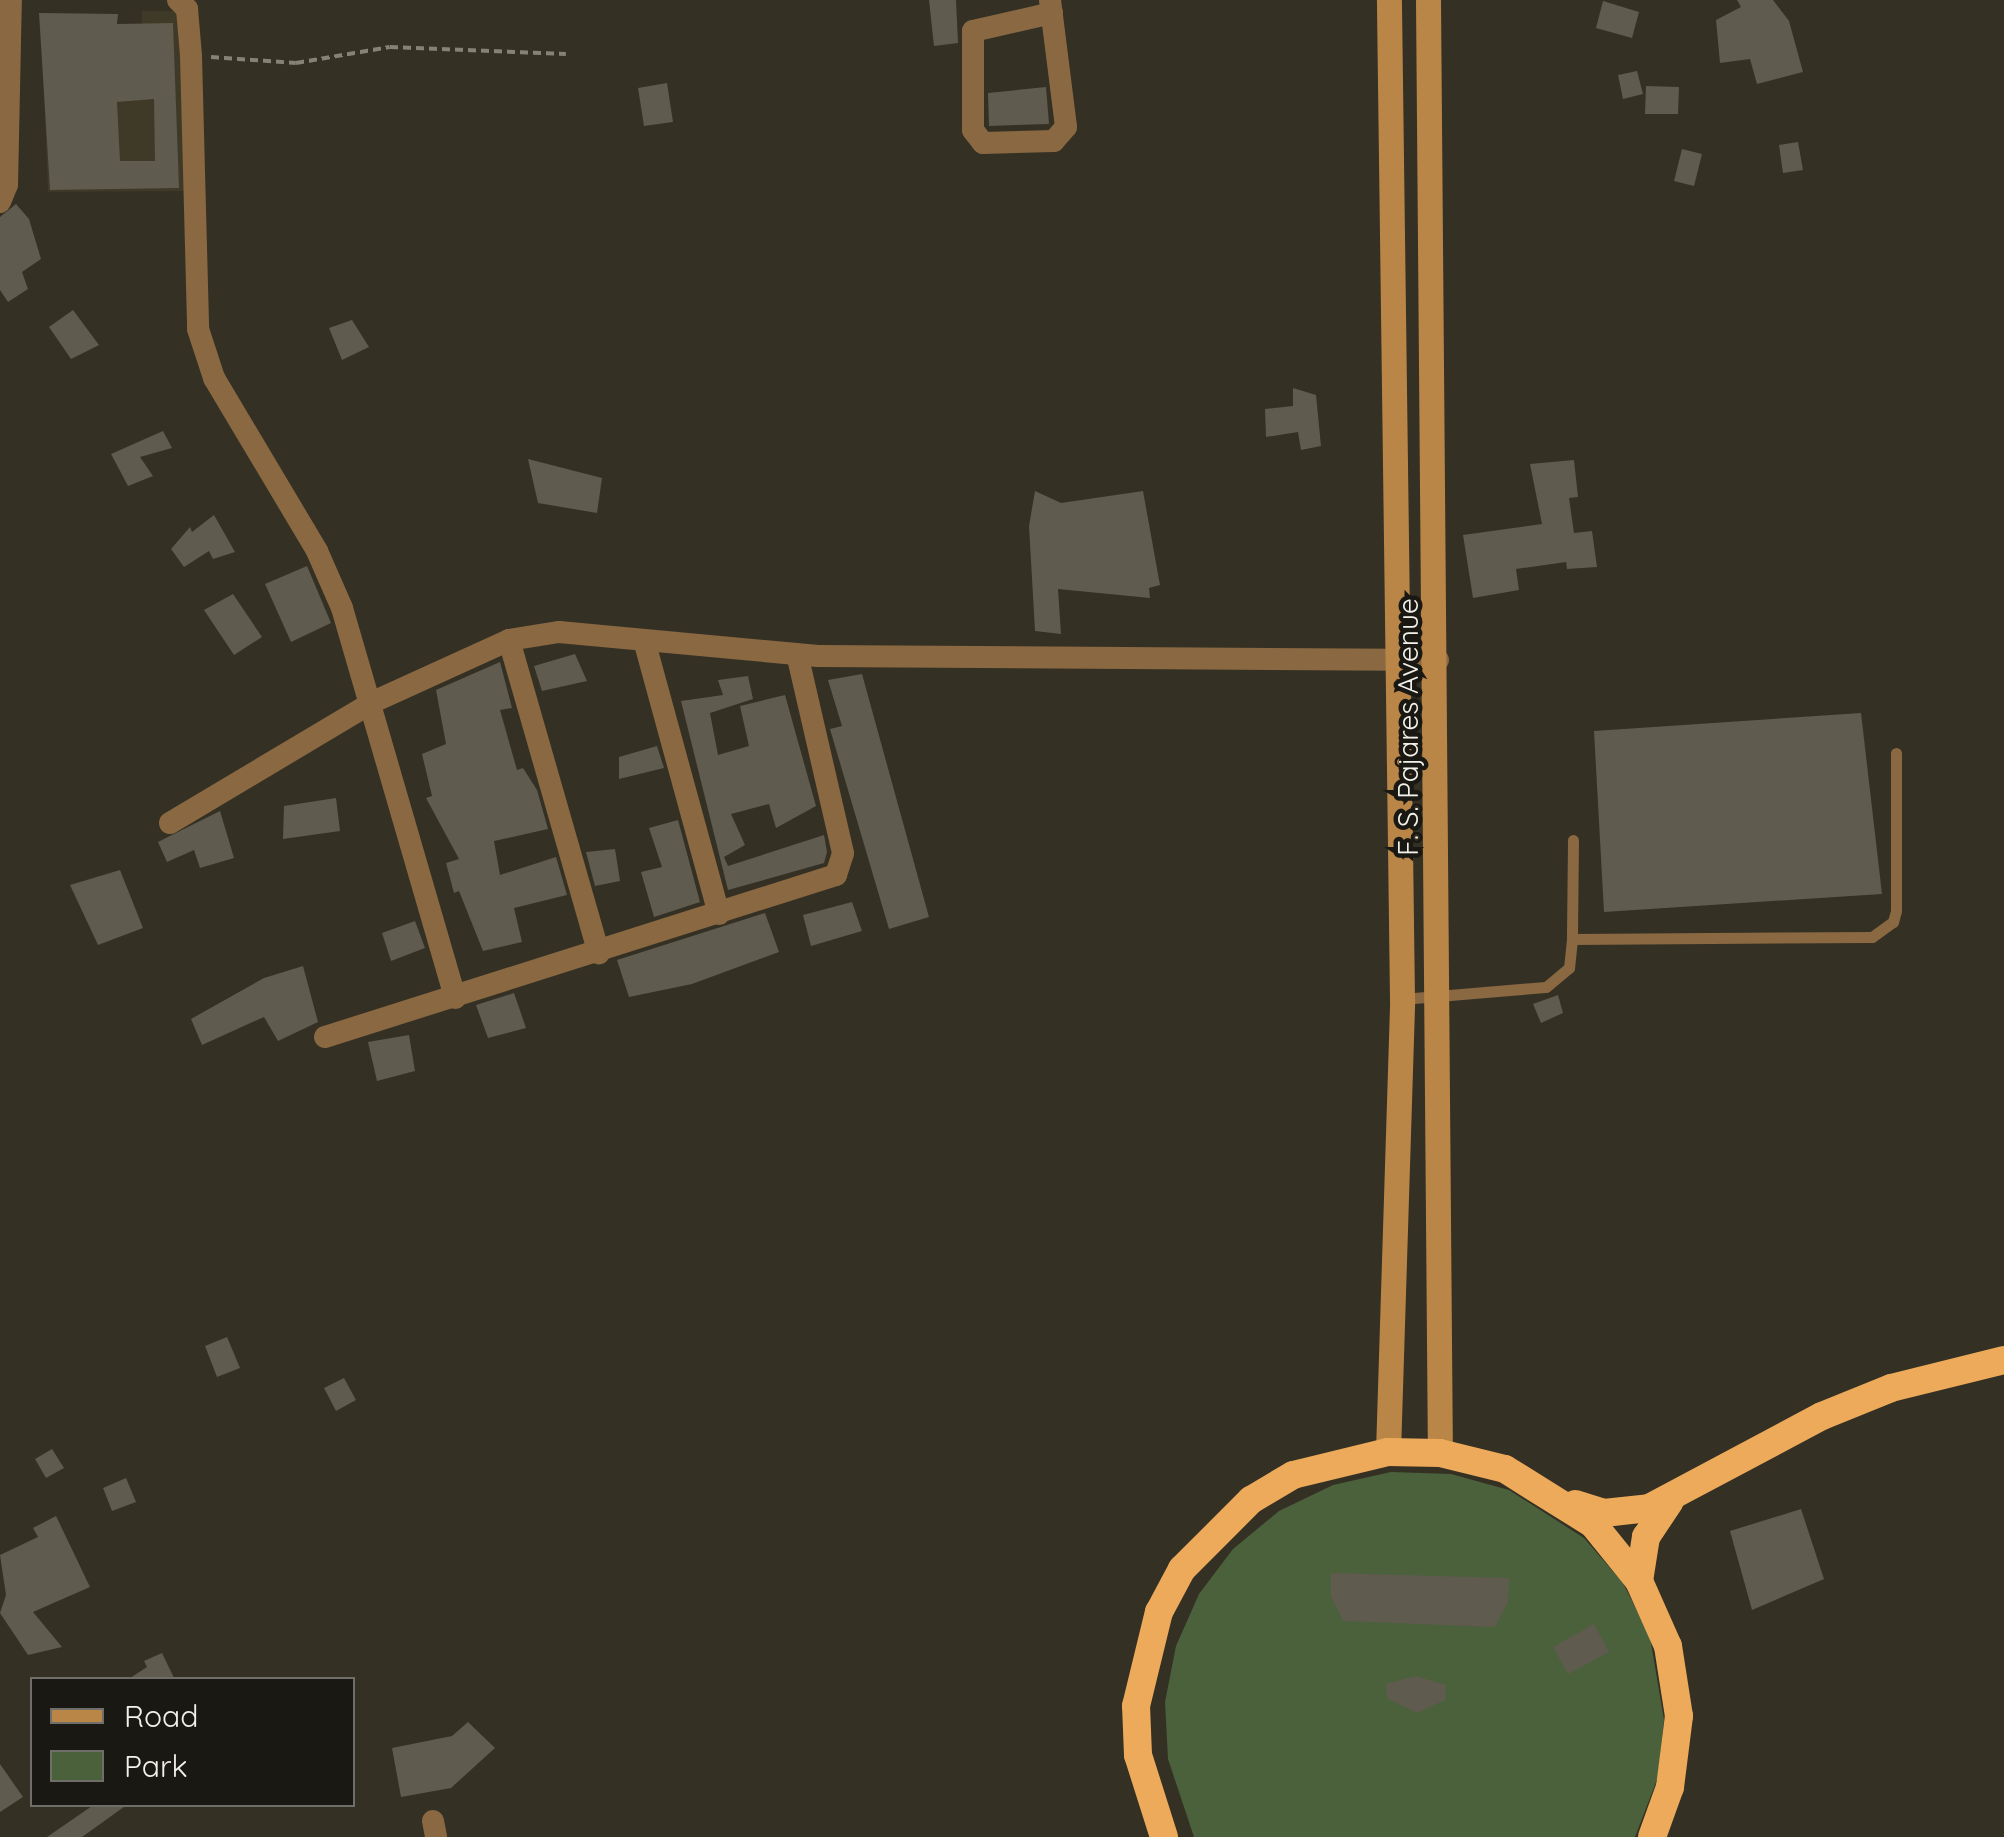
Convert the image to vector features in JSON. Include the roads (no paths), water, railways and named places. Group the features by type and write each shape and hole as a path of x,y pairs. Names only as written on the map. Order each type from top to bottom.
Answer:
{"highway":[{"path":"1564,1501 1627,1512 1672,1499 1822,1416 1891,1388 2004,1360"},
{"path":"1164,1837 1138,1755 1136,1706 1154,1627 1182,1569 1250,1500 1324,1464 1388,1452 1440,1453 1505,1469 1564,1501 1593,1524 1639,1580 1668,1646 1678,1716 1670,1787 1652,1837"},
{"path":"1639,1580 1646,1537 1672,1499"}],"main road":[{"name":"F. S. Pajares Avenue","path":"1388,1452 1402,998 1390,0"},
{"name":"F. S. Pajares Avenue","path":"1428,0 1438,660 1440,1453"},
{"path":"1395,423 1434,422"}],"street":[{"path":"184,3 192,56 198,329 214,378 317,551 372,702 455,998"},
{"path":"1051,6 1066,127 1054,141 983,143 973,130 973,31 1051,6"},
{"path":"0,202 7,185 7,16"},
{"path":"170,823 372,702 509,640 560,632 798,654 1438,660"},
{"path":"509,640 598,953"},
{"path":"644,640 719,914"},
{"path":"325,1036 826,880 843,865 798,654"}],"lane":[{"path":"1572,940 1872,937 1886,930 1896,910 1896,753"},
{"path":"1402,998 1546,987 1569,968 1573,840"}]}
